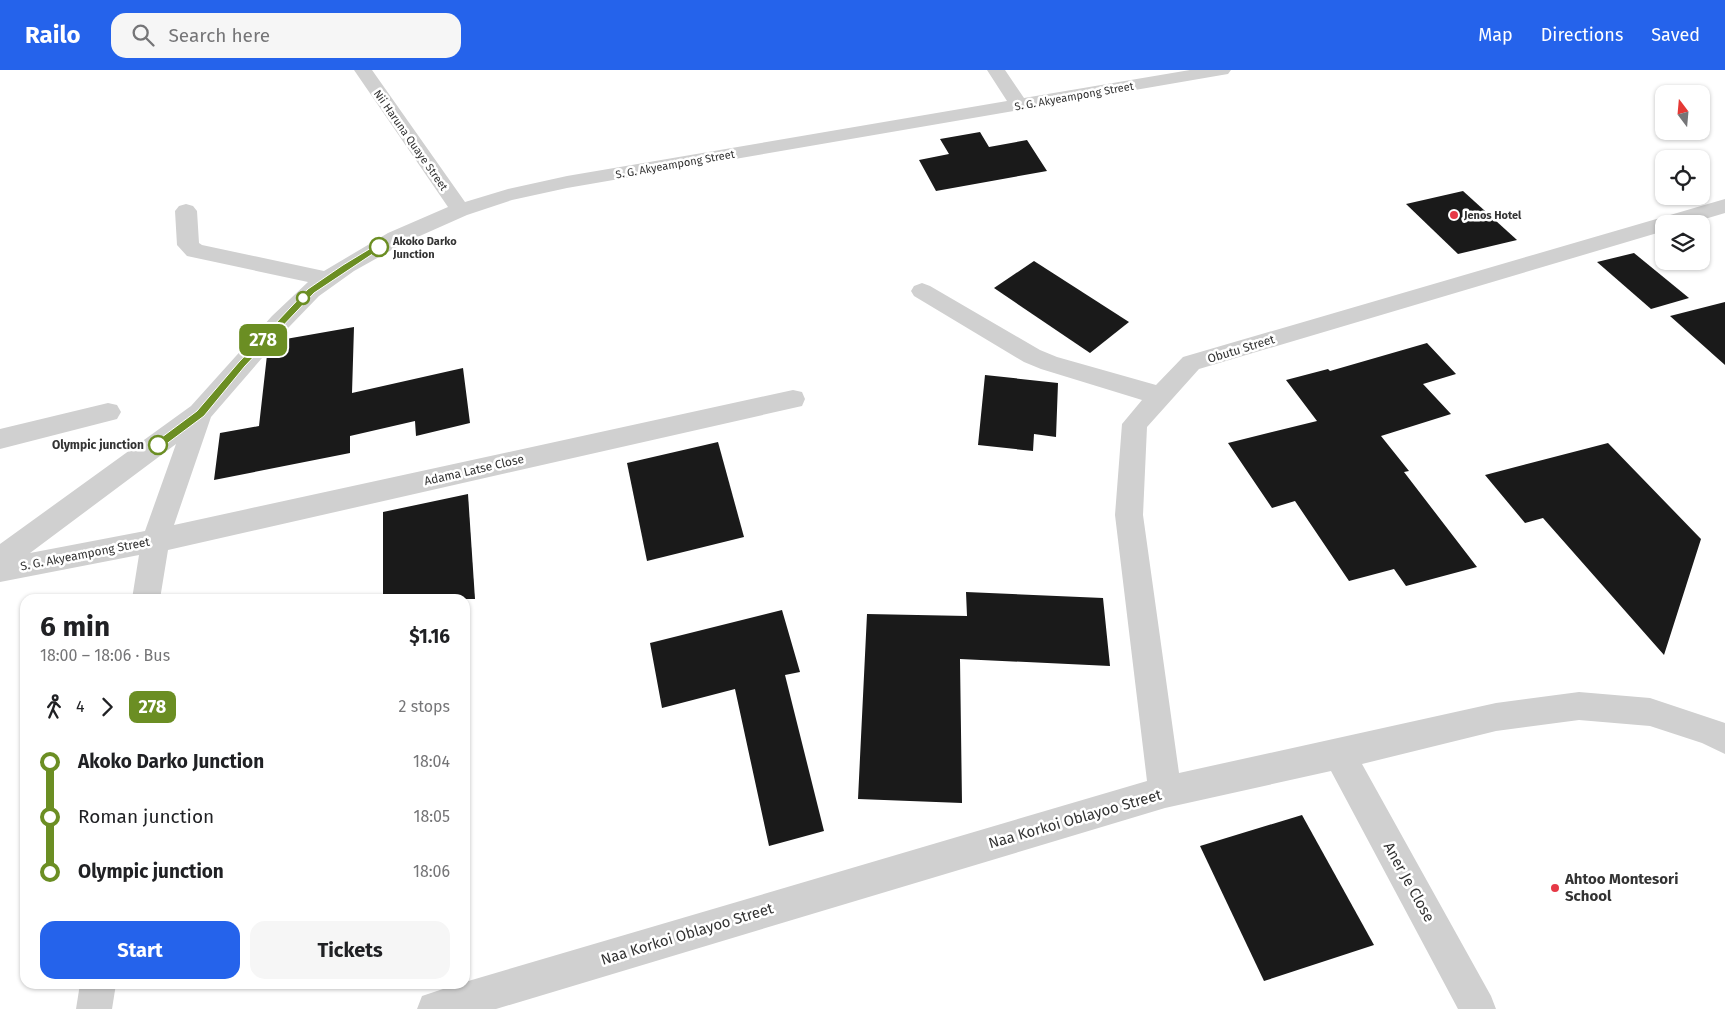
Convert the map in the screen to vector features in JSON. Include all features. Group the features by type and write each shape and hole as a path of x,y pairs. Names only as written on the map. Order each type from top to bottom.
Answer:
{"street":[{"name":"Nii Haruna Quaye Street","path":"363,70 460,210"},
{"path":"996,70 1020,105"},
{"name":"S. G. Akyeampong Street","path":"0,559 200,414 280,322 311,291 396,238 460,210 508,195 566,182 1020,105 1140,77 1222,70"},
{"name":"Obutu Street","path":"1165,792 1129,515 1136,424 1191,363 1725,206"},
{"path":"186,211 188,245 195,251 328,279"},
{"path":"922,291 1032,356 1049,363 1161,396"},
{"name":"Adama Latse Close","path":"155,541 793,399"},
{"path":"0,439 108,412"},
{"name":"S. G. Akyeampong Street","path":"0,570 155,541 200,414"},
{"path":"147,594 155,541"},
{"name":"Naa Korkoi Oblayoo Street","path":"435,1009 1165,792 1496,717 1579,706 1650,712 1709,730 1725,739"},
{"name":"Aner Je Close","path":"1339,754 1478,1009"},
{"path":"94,1009 97,989"}],"building":[{"path":"980,132 989,147 1027,140 1047,171 936,191 919,160 949,154 940,139"},
{"path":"1463,191 1517,240 1458,254 1406,204"},
{"path":"1634,253 1689,298 1651,309 1597,262"},
{"path":"1034,261 1129,322 1090,353 994,288"},
{"path":"1725,302 1725,365 1670,316"},
{"path":"354,327 352,393 463,368 470,423 416,436 415,421 350,436 350,453 214,480 220,433 259,426 267,355 280,340"},
{"path":"1427,343 1456,374 1423,384 1451,414 1381,436 1409,471 1404,472 1477,567 1406,586 1394,569 1349,581 1295,501 1272,508 1228,443 1317,421 1286,380 1328,369 1330,371"},
{"path":"985,375 1058,383 1056,437 1034,434 1033,451 978,445"},
{"path":"718,442 744,537 647,561 627,463"},
{"path":"1608,443 1701,539 1664,655 1543,518 1525,523 1485,475"},
{"path":"468,494 475,599 470,599 470,594 383,594 383,512"},
{"path":"966,592 1103,598 1110,666 960,659 962,803 858,799 867,614 967,616"},
{"path":"782,610 800,672 785,675 824,831 769,846 735,689 662,708 650,643"},
{"path":"1302,815 1374,945 1264,981 1200,846"}],"bus line":[{"name":"278","path":"158,445 200,414 242,364 311,291 346,266 379,247"}],"place":[{"name":"Jenos Hotel","path":"1454,215"},
{"name":"Akoko Darko Junction","path":"379,247"},
{"name":"Olympic junction","path":"158,445"},
{"name":"Ahtoo Montesori School","path":"1555,888"}]}
